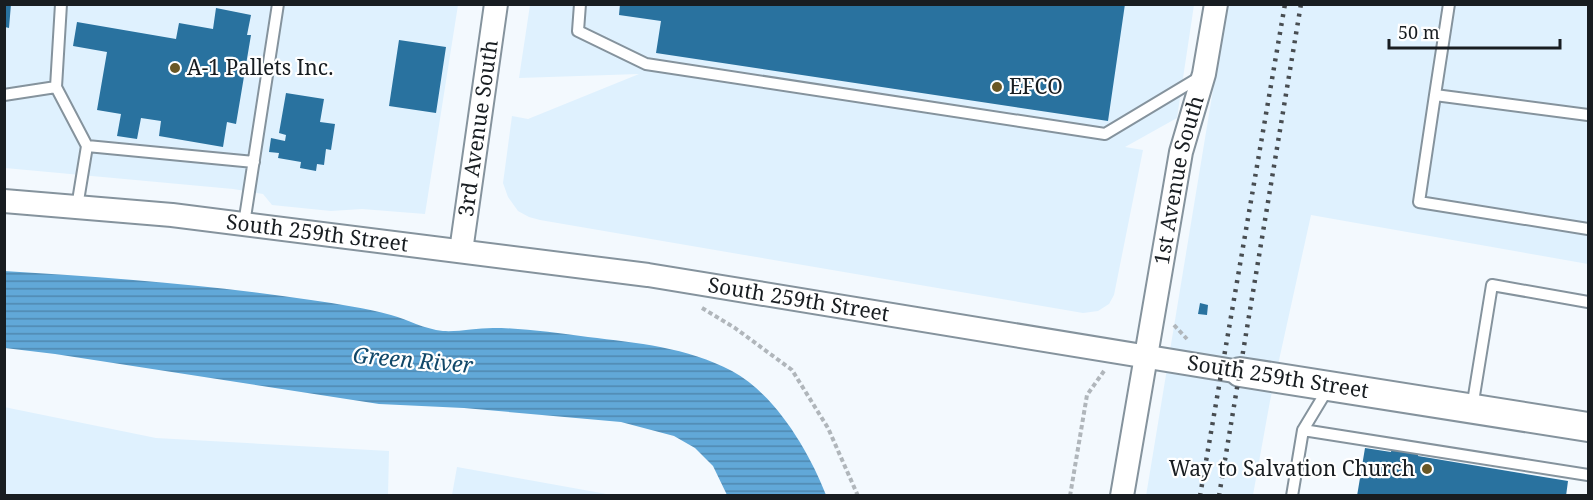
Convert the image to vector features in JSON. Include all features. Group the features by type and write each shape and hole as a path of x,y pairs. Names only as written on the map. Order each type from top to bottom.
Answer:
{"street":[{"name":"3rd Avenue South","path":"461,251 496,4"},
{"name":"1st Avenue South","path":"1122,495 1182,152 1204,74 1216,5"},
{"name":"South 259th Street","path":"4,201 172,215 648,275 1588,427"}],"lane":[{"path":"61,4 56,87 87,146 77,207"},
{"path":"244,224 278,4"},
{"path":"580,4 578,31 646,64 1105,134 1204,74"},
{"path":"1449,4 1419,202 1588,229"},
{"path":"4,95 56,87"},
{"path":"1435,95 1588,115"},
{"path":"87,146 254,162"},
{"path":"1472,409 1492,285 1588,302"},
{"path":"1292,495 1303,430 1329,386"},
{"path":"1303,430 1588,475"}],"path":[{"path":"696,304 735,328 792,370 828,428 858,495"},
{"path":"1070,495 1087,395 1109,365"}],"shaded area":[{"path":"4,5 458,5 425,214 362,209 331,211 272,205 263,194 233,189 5,168"},
{"path":"530,5 1194,5 1177,118 1125,147 1143,150 1114,295 1109,304 1098,311 1083,313 540,220 518,211 508,197 503,183 512,116 528,119 639,74 519,78"},
{"path":"1227,5 1588,5 1588,264 1311,215 1270,401 1253,495 1146,496"},
{"path":"4,407 156,438 389,451 388,495 5,495"},
{"path":"457,467 612,495 452,495"}],"water":[{"name":"Green River","path":"4,271 235,290 362,308 443,331 493,328 528,330 643,344 680,351 732,371 762,394 789,425 800,442 826,495 727,495 713,466 695,448 674,436 621,422 464,408 379,404 5,348"}],"building":[{"path":"5,4 11,4 9,28 5,27"},
{"name":"EFCO","path":"620,4 1125,4 1108,121 656,53 661,21 619,15"},
{"name":"A-1 Pallets Inc.","path":"216,8 251,15 247,35 251,35 236,124 227,122 223,147 159,136 161,121 141,118 137,139 117,136 121,114 97,110 107,52 73,46 77,22 176,39 179,23 213,29"},
{"path":"399,40 446,47 436,113 389,106"},
{"path":"286,93 324,99 320,122 335,124 331,150 326,149 324,165 317,164 316,171 300,168 301,162 278,158 279,153 269,152 271,138 285,141 286,135 279,133"},
{"path":"1200,303 1208,305 1207,315 1198,314"},
{"name":"Way to Salvation Church","path":"1392,445 1419,450 1418,456 1568,481 1566,496 1357,496 1365,448 1391,452"}],"railway":[{"path":"1200,496 1285,4"},
{"path":"1219,496 1301,4"}],"place":[{"name":"A-1 Pallets Inc.","path":"175,68"},
{"name":"EFCO","path":"997,87"},
{"name":"Way to Salvation Church","path":"1427,469"}]}
